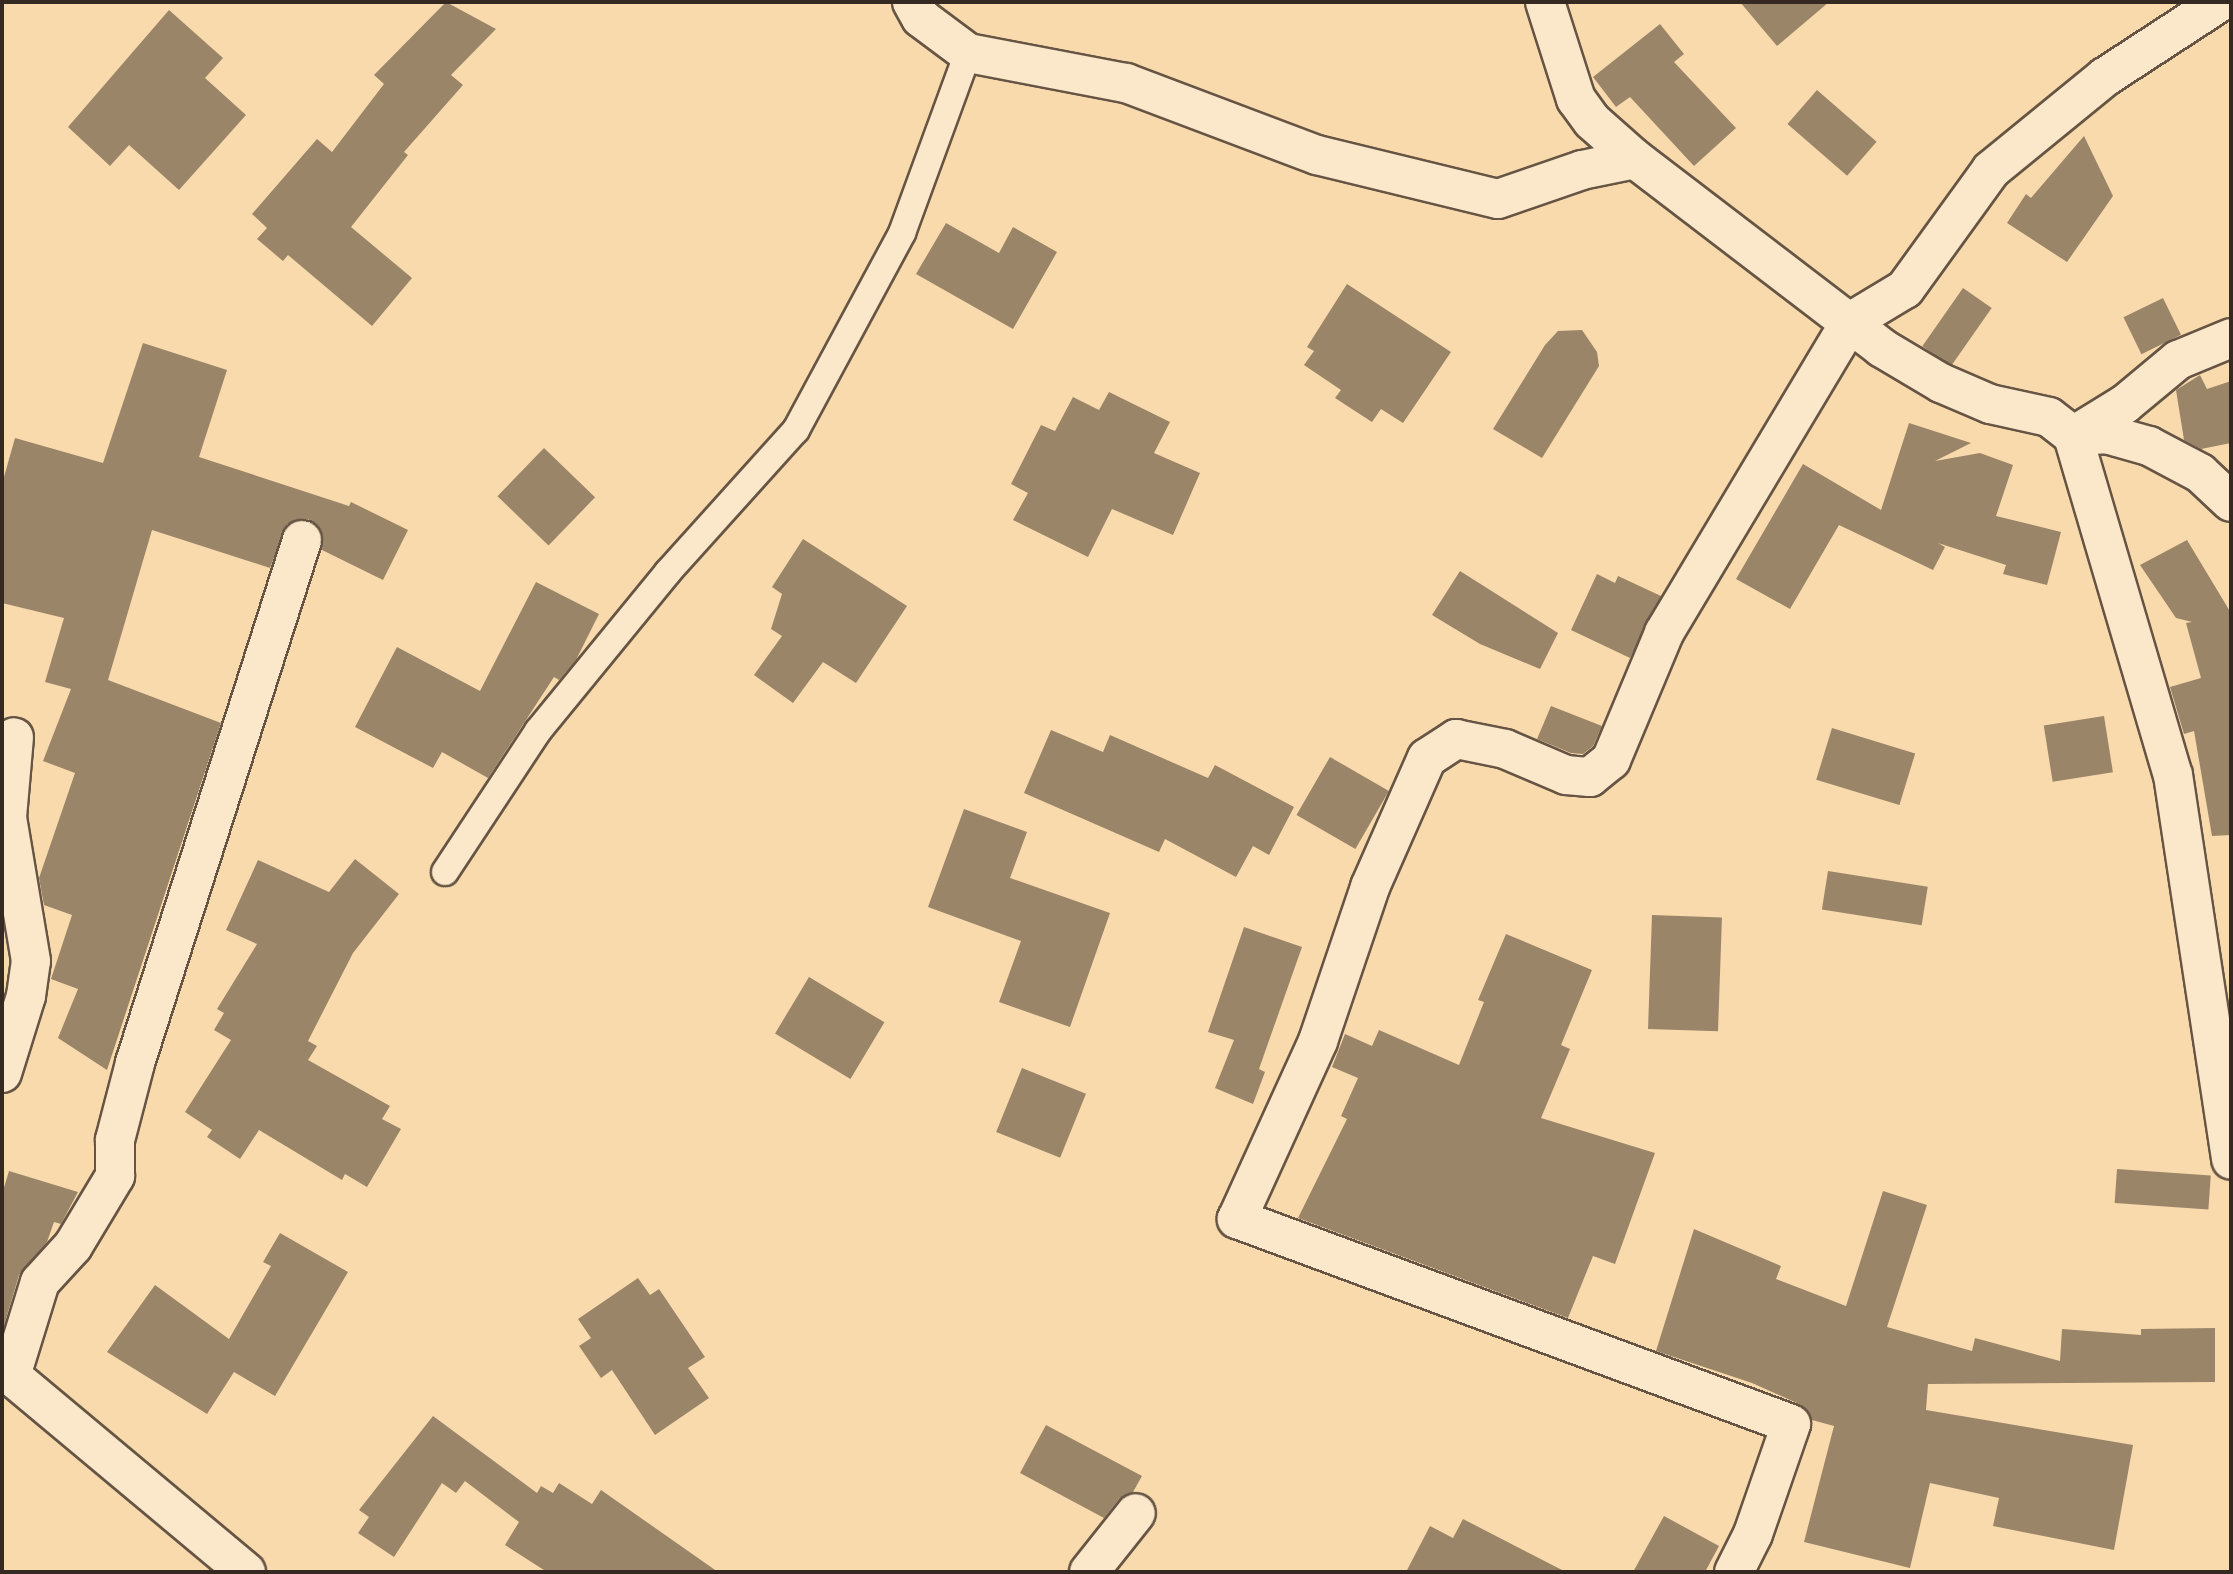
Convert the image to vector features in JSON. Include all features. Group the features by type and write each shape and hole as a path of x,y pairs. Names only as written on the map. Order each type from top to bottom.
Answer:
{"street":[{"path":"912,2 920,18 968,53 1126,83 1317,155 1497,199 1581,170 1635,159"},
{"path":"1545,2 1576,99 1592,121 1635,159 1882,348 1941,383 1990,404 2049,417 2073,436 2173,775 2226,1088 2231,1160"},
{"path":"1734,1572 1753,1534 1791,1424 1237,1219 1318,1041 1370,887 1427,758 1456,739 1505,749 1566,775 1590,776 1611,760 1664,633 1850,322 1905,289 1991,170 2105,77 2220,2"},
{"path":"2073,436 2125,404 2178,360 2231,338"},
{"path":"2073,436 2106,434 2149,446 2200,473 2231,502"},
{"path":"246,1572 6,1372 40,1282 73,1246 115,1176 115,1140 135,1063 302,540"},
{"path":"2,1073 26,996 31,961 7,817 14,737"},
{"path":"1088,1572 1136,1513"}],"lane":[{"path":"445,872 538,732 668,572 796,430 902,233 968,53"}],"building":[{"path":"446,2 496,29 451,75 463,85 404,152 408,155 351,227 412,278 372,326 288,255 283,261 257,239 267,228 252,214 317,139 332,152 384,84 374,75"},
{"path":"1740,2 1829,2 1777,46"},
{"path":"169,10 223,58 205,78 246,115 179,190 129,145 110,166 68,127"},
{"path":"1660,24 1684,54 1674,62 1736,128 1694,166 1630,97 1616,107 1593,77"},
{"path":"1817,90 1877,142 1847,176 1787,124"},
{"path":"2084,136 2113,196 2067,262 2007,223 2026,194 2031,198"},
{"path":"946,223 999,253 1013,227 1057,252 1013,329 916,274"},
{"path":"1347,284 1451,352 1403,423 1381,409 1372,422 1335,398 1341,390 1304,365 1314,351 1307,347"},
{"path":"1963,288 1992,308 1951,366 1922,346"},
{"path":"2163,298 2181,335 2141,354 2123,317"},
{"path":"1582,330 1597,352 1599,366 1542,458 1493,429 1545,345 1558,331"},
{"path":"143,343 227,370 199,457 349,506 351,502 408,530 383,580 322,550 323,535 308,519 287,524 270,568 152,530 108,680 221,723 107,1070 58,1038 78,989 51,979 72,915 44,905 39,878 75,773 43,761 71,689 45,682 64,618 2,603 2,484 15,438 103,463"},
{"path":"2200,375 2207,389 2231,381 2231,443 2201,449 2184,440 2176,390"},
{"path":"1109,392 1170,422 1154,453 1200,473 1173,535 1112,509 1088,557 1013,520 1028,493 1011,484 1041,425 1055,431 1073,397 1099,410"},
{"path":"1909,423 1971,443 1935,461 1980,453 2013,465 1996,516 2061,532 2047,585 2003,574 2006,565 1938,543 1945,547 1933,570 1839,525 1790,609 1736,579 1803,464 1881,510"},
{"path":"544,448 595,497 549,546 497,496"},
{"path":"803,539 907,606 856,683 823,662 793,703 754,675 782,636 771,629 782,594 772,587"},
{"path":"2187,540 2231,613 2231,835 2212,836 2194,731 2184,734 2170,687 2201,678 2186,623 2192,622 2176,618 2140,565"},
{"path":"1460,571 1558,633 1540,669 1480,644 1432,615"},
{"path":"1597,574 1615,583 1618,576 1661,596 1630,658 1571,630"},
{"path":"536,582 599,614 576,660 559,680 554,677 488,778 442,752 433,768 355,727 397,647 480,691"},
{"path":"1551,706 1602,726 1593,746 1583,754 1571,753 1537,739"},
{"path":"2104,716 2113,772 2053,782 2044,726"},
{"path":"1832,728 1915,753 1899,805 1816,780"},
{"path":"1051,730 1103,752 1110,735 1208,778 1215,765 1294,807 1269,855 1253,846 1236,877 1165,839 1159,852 1024,793"},
{"path":"1330,757 1389,791 1355,849 1296,815"},
{"path":"964,809 1027,832 1010,878 1110,913 1070,1027 999,1002 1021,941 928,907"},
{"path":"355,859 399,894 353,953 308,1041 317,1046 308,1060 390,1106 382,1119 401,1129 367,1187 345,1174 342,1180 259,1130 240,1159 207,1137 212,1130 185,1112 231,1040 214,1030 224,1013 217,1009 257,944 226,930 258,860 329,892"},
{"path":"1828,871 1928,887 1922,925 1822,910"},
{"path":"1652,915 1722,917 1718,1031 1648,1029"},
{"path":"1244,927 1302,947 1259,1069 1265,1072 1253,1104 1215,1088 1234,1040 1208,1032"},
{"path":"1506,934 1592,970 1561,1045 1570,1049 1541,1118 1655,1153 1615,1264 1593,1256 1568,1318 1298,1218 1347,1119 1341,1116 1358,1078 1332,1067 1345,1034 1372,1046 1379,1030 1459,1065 1484,1002 1478,1000"},
{"path":"809,977 884,1022 850,1079 775,1034"},
{"path":"1022,1068 1086,1094 1060,1158 996,1132"},
{"path":"2117,1169 2211,1176 2208,1209 2115,1203"},
{"path":"9,1171 78,1192 61,1224 54,1222 47,1242 19,1275 2,1332 2,1194"},
{"path":"1883,1191 1927,1205 1887,1327 1972,1351 1975,1338 2060,1361 2062,1329 2141,1335 2141,1329 2215,1328 2215,1382 1928,1384 1926,1410 2133,1445 2114,1550 1993,1526 1999,1498 1930,1483 1910,1568 1804,1542 1834,1426 1812,1420 1799,1404 1752,1383 1656,1351 1694,1229 1781,1266 1776,1279 1846,1306"},
{"path":"280,1233 348,1272 275,1396 234,1372 207,1414 107,1352 155,1285 229,1339 271,1266 263,1262"},
{"path":"638,1278 650,1295 659,1289 705,1357 688,1368 709,1398 655,1435 612,1370 601,1378 579,1346 591,1338 578,1319"},
{"path":"433,1416 537,1493 541,1486 553,1493 559,1483 592,1504 601,1490 718,1572 547,1572 505,1545 519,1522 465,1481 456,1493 442,1483 394,1557 358,1533 369,1517 359,1510"},
{"path":"1046,1425 1142,1476 1133,1492 1119,1499 1104,1518 1020,1473"},
{"path":"1664,1516 1719,1546 1705,1572 1633,1572"},
{"path":"1463,1519 1566,1572 1406,1572 1430,1526 1453,1538"}]}
